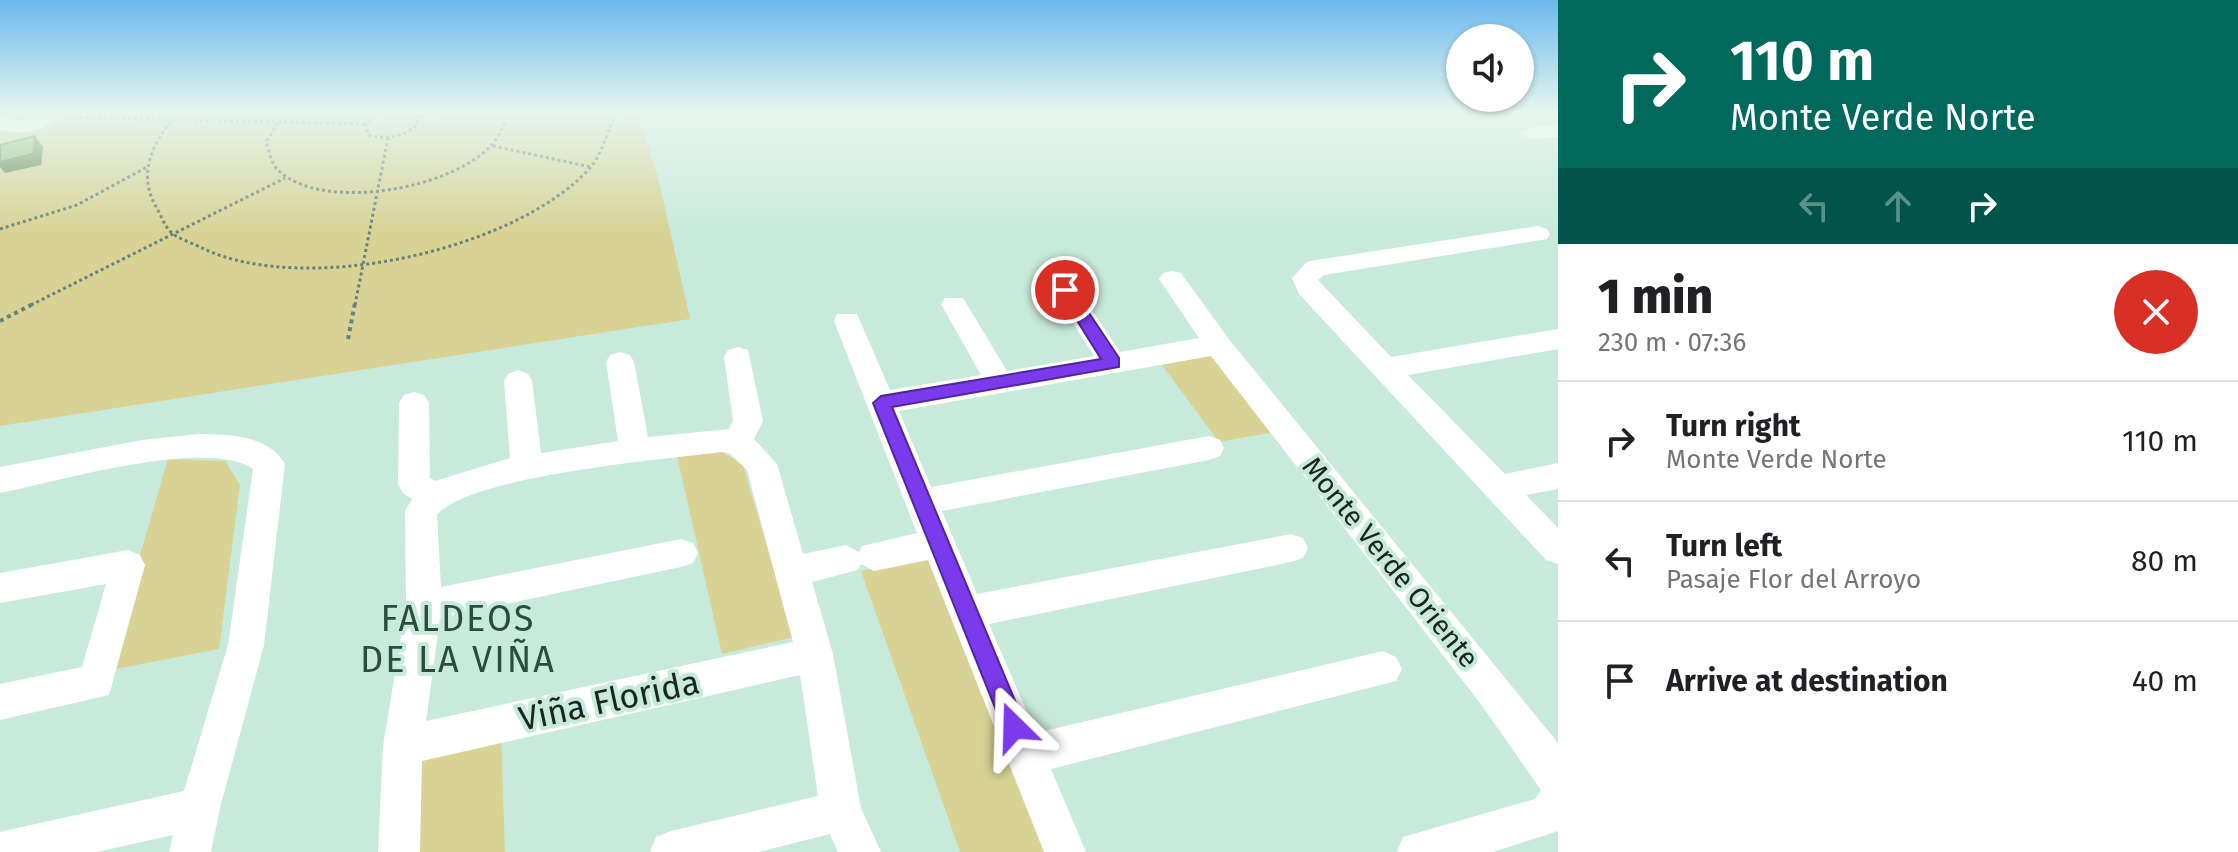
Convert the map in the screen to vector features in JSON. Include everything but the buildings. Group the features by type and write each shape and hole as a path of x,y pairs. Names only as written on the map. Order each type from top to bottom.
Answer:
{"street":[{"path":"1538,234 1311,270 1305,278 1308,288 1558,550"},
{"name":"Monte Verde Oriente","path":"1172,279 1218,345 1493,690 1548,762 1558,782"},
{"path":"1065,290 1113,363"},
{"path":"954,304 999,382"},
{"path":"847,321 1065,852"},
{"path":"1387,368 1558,339"},
{"path":"881,403 1218,345"},
{"path":"737,442 748,421 738,357"},
{"path":"620,362 635,451"},
{"path":"518,381 527,469"},
{"path":"414,403 414,484 434,496"},
{"path":"399,852 403,746 424,606 421,511 434,496 464,482 635,451 722,440 737,442 761,464 815,654 841,811 860,852"},
{"path":"0,480 171,449 226,445 255,453 269,464 246,645 199,808 190,852"},
{"path":"922,502 1209,448"},
{"path":"1499,488 1558,476"},
{"path":"793,571 939,543"},
{"path":"967,612 1291,548"},
{"path":"424,606 681,553"},
{"path":"0,588 128,565 96,682 0,702"},
{"name":"Viña Florida","path":"403,746 815,654"},
{"path":"1026,755 1383,669"},
{"path":"1418,852 1537,819 1549,814 1558,801"},
{"path":"4,852 199,808"},
{"path":"671,852 841,811"}],"path":[{"path":"151,153 147,167 147,195 152,208 174,233 209,252 259,265 319,269 363,266 428,254 490,234 543,207 591,167 600,153"},
{"path":"266,153 269,161 285,178 325,191 378,192 444,175 482,153"},
{"path":"348,339 385,153"},
{"path":"525,153 591,167"},
{"path":"0,229 77,205 147,167"},
{"path":"0,321 285,178"}],"shaded area":[{"path":"0,153 650,153 690,319 0,426"},
{"path":"1216,354 1279,431 1219,442 1162,365"},
{"path":"716,448 743,465 794,637 722,654 677,456"},
{"path":"168,459 225,461 240,485 219,649 106,671"},
{"path":"930,557 1050,852 960,852 861,571"},
{"path":"501,733 505,852 416,852 419,758"}],"district":[{"name":"FALDEOS DE LA VIÑA","path":"458,638"}],"route":[{"path":"1014,727 881,403 1113,363 1065,290"}]}
